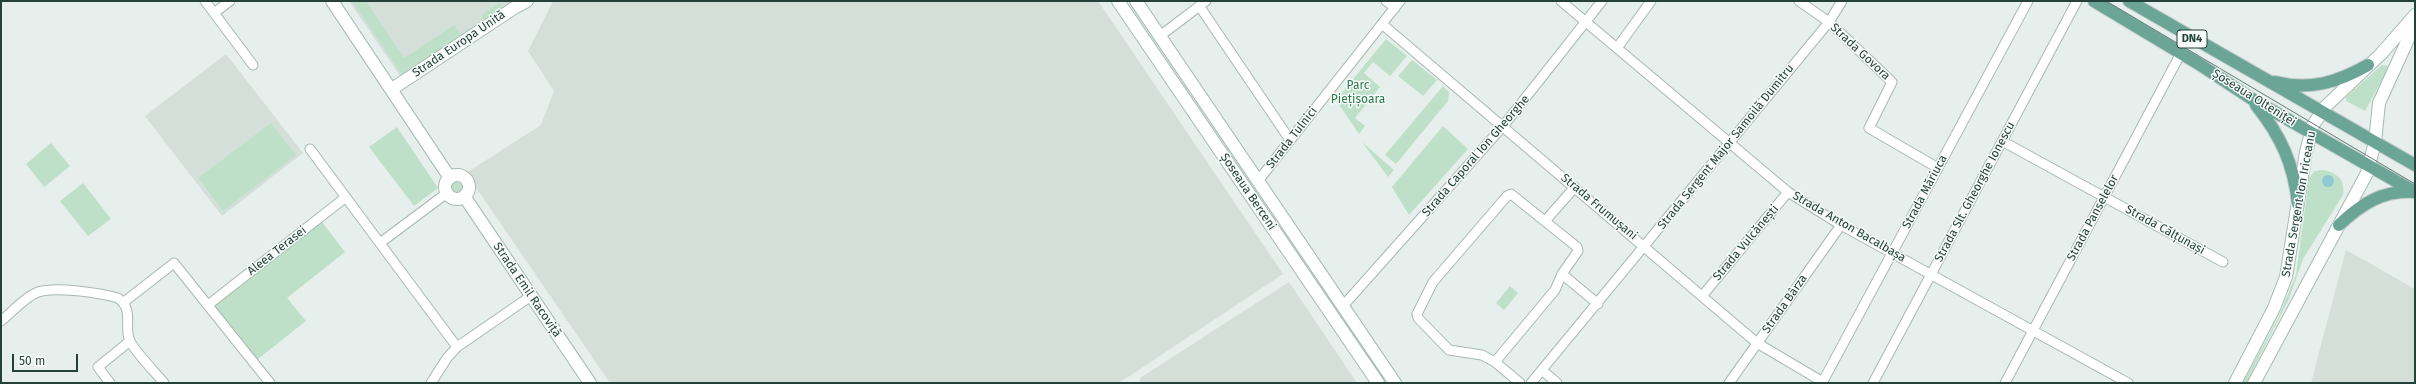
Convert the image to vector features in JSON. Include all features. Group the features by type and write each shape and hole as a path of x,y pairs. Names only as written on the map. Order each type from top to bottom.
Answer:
{"main road":[{"path":"332,1 450,178"},
{"name":"Strada Europa Unită","path":"392,89 514,8 527,1"},
{"name":"Șoseaua Berceni","path":"1118,1 1376,379"},
{"name":"Șoseaua Berceni","path":"1136,1 1395,383"},
{"name":"Șoseaua Olteniței","path":"2094,1 2181,53 2252,99 2415,192"},
{"name":"Șoseaua Olteniței","path":"2129,1 2415,165"},
{"name":"Strada Sergent Ion Iriceanu","path":"2235,383 2283,288 2289,264 2310,133 2321,112 2415,15"},
{"name":"Strada Sergent Ion Iriceanu","path":"2254,383 2369,166 2375,142 2379,103 2415,24"},
{"path":"2256,75 2283,84 2310,86 2342,80 2368,65"},
{"path":"1174,83 1186,75"},
{"path":"2252,99 2273,126 2288,156 2293,172 2298,204"},
{"path":"460,176 467,181 468,189 464,196 455,198 447,193 445,185 450,178 460,176"},
{"path":"2339,225 2358,208 2378,196 2398,192 2415,192"},
{"name":"Strada Emil Racoviță","path":"464,196 590,383"},
{"path":"1376,379 1385,368"}],"street":[{"path":"205,1 253,65"},
{"path":"214,13 230,1"},
{"path":"1386,1 1398,5"},
{"name":"Strada Anton Bacalbașa","path":"1561,1 1788,192 1841,225 1931,273 2128,383"},
{"name":"Strada Caporal Ion Gheorghe","path":"1343,306 1504,125 1602,1"},
{"path":"1617,48 1651,1"},
{"name":"Strada Govora","path":"1799,1 1828,22 1892,82 1869,128 1938,168"},
{"name":"Strada Sergent Major Samoilă Dumitru","path":"1531,383 1543,371 1730,143 1828,22 1842,1"},
{"name":"Strada Măriuca","path":"1823,382 2028,1"},
{"name":"Strada Slt. Gheorghe Ionescu","path":"1872,383 2077,1"},
{"path":"1160,36 1203,4 1290,140"},
{"name":"Strada Tulnici","path":"1258,180 1398,5"},
{"name":"Strada Frumușani","path":"1382,24 1504,125 1757,343 1823,382"},
{"name":"Strada Panselelor","path":"2006,383 2181,53"},
{"name":"Strada Călțunași","path":"2002,140 2223,262"},
{"path":"310,149 457,347"},
{"path":"1545,221 1575,187"},
{"name":"Strada Vulcănești","path":"1703,295 1788,192"},
{"path":"380,243 447,193"},
{"path":"1495,362 1555,290 1562,274 1578,252 1578,249 1514,195 1507,196 1433,282 1418,314 1418,318 1449,350 1482,355 1495,362 1520,383"},
{"name":"Aleea Terasei","path":"208,306 346,197"},
{"name":"Strada Bârza","path":"1729,383 1841,225"},
{"path":"124,302 174,263 270,383"},
{"path":"1562,274 1598,304"},
{"path":"1,321 38,292 62,291 108,295 124,302 128,313 130,341 164,383"},
{"path":"430,383 447,358 457,347 531,296"},
{"path":"110,383 98,367 130,341"},
{"path":"1543,371 1557,383"}],"shaded area":[{"path":"349,1 535,1 407,86"},
{"path":"553,1 1098,1 1283,274 1119,383 610,383 466,173 541,125 554,91 528,51"},
{"path":"226,54 303,153 222,216 145,116"},
{"path":"2346,250 2415,289 2415,383 2311,383"},
{"path":"1289,282 1357,383 1140,383 1140,378"}],"green space":[{"path":"352,1 366,1 404,58 454,25 462,36 403,76"},
{"path":"499,3 503,8 484,20 481,15"},
{"name":"Parc Piețișoara","path":"1386,39 1407,56 1390,76 1373,62 1364,73 1380,87 1355,118 1365,126 1359,134 1336,100"},
{"path":"1412,60 1437,80 1423,96 1398,76"},
{"path":"2382,65 2388,66 2387,71 2365,111 2346,101 2346,97"},
{"path":"1443,86 1449,92 1448,101 1396,164 1385,155"},
{"path":"271,123 296,155 223,211 198,178"},
{"path":"1443,126 1468,149 1409,215 1392,187"},
{"path":"397,127 438,188 414,206 369,147"},
{"path":"1362,142 1394,170 1388,177"},
{"path":"51,143 70,166 44,187 26,164"},
{"path":"2321,170 2335,174 2341,180 2343,184 2343,195 2303,259 2289,299 2246,383 2243,383 2278,318 2296,275 2309,178 2315,171"},
{"path":"454,179 460,179 465,184 463,193 460,195 454,195 449,190 449,184"},
{"path":"83,183 111,219 88,236 60,201"},
{"path":"319,218 345,252 287,298 306,321 254,362 208,305"},
{"path":"1510,286 1518,293 1504,310 1496,303"}],"water":[{"path":"2326,175 2330,175 2334,181 2330,187 2326,187 2322,183 2322,179"}],"tram line":[{"path":"2106,1 2415,184"}]}
